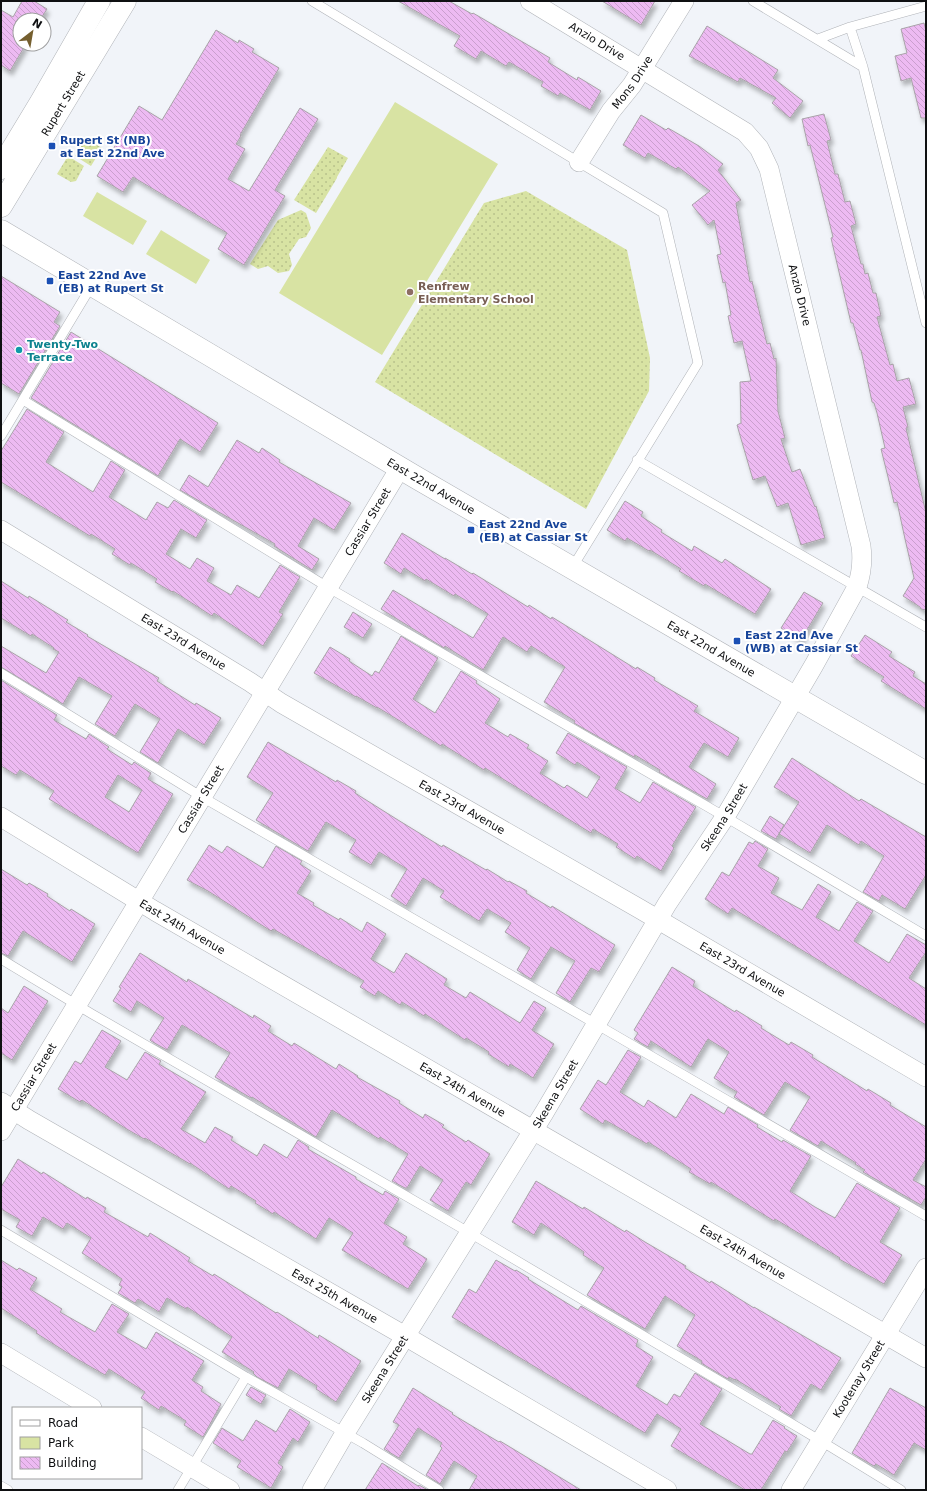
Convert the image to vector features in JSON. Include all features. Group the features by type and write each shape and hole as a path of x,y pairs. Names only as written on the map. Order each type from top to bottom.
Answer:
{"street":[{"name":"Rupert Street","path":"1,206 125,1"},
{"name":"Anzio Drive","path":"530,1 744,132 759,148 769,169 861,546 863,562 862,574 857,587 795,696"},
{"name":"Mons Drive","path":"579,162 611,111 632,85 684,1"},
{"name":"Rupert Street","path":"1,168 41,102 94,3"},
{"name":"East 22nd Avenue","path":"1,230 400,468 926,773"},
{"name":"Cassiar Street","path":"1,1131 7,1106 76,1004 140,901 400,468"},
{"name":"East 23rd Avenue","path":"1,530 288,707 658,919 926,1077"},
{"name":"Skeena Street","path":"312,1490 345,1433 470,1233 658,919 725,817 795,696"},
{"name":"East 24th Avenue","path":"1,817 140,901 926,1358"},
{"name":"East 25th Avenue","path":"7,1106 405,1336 667,1490"},
{"name":"Kootenay Street","path":"791,1490 926,1268"},
{"path":"1,1353 90,1407"},
{"path":"142,1439 230,1490"}],"lane":[{"path":"312,1 663,213 698,363 572,568"},
{"path":"753,1 863,67"},
{"path":"818,39 850,27 926,6"},
{"path":"850,27 863,67 926,323"},
{"path":"1,436 92,285"},
{"path":"23,400 329,588 725,817 926,936"},
{"path":"637,460 926,627"},
{"path":"1,674 202,797 926,1216"},
{"path":"1,959 470,1233 901,1490"},
{"path":"1,1230 439,1490"},
{"path":"178,1490 246,1376"},
{"path":"1,1486 8,1490"}],"green space":[{"path":"395,102 498,164 382,355 279,293"},
{"path":"86,138 102,148 91,166 75,156"},
{"path":"328,147 348,158 316,213 294,200"},
{"path":"68,156 84,166 76,181 71,182 57,174"},
{"path":"526,191 627,250 650,358 649,391 586,509 375,382 484,203"},
{"path":"97,192 147,221 133,245 83,216"},
{"path":"301,210 306,213 311,228 306,237 299,239 289,254 292,265 289,271 278,273 268,266 258,269 250,264 278,220"},
{"path":"161,230 210,260 196,284 146,254"}],"building":[{"path":"22,1 34,1 47,9 45,12 16,12"},
{"path":"398,1 449,1 472,14 473,13 550,58 548,62 577,80 578,77 601,91 590,110 560,93 558,96 541,86 543,82 509,62 506,66 481,51 476,59 454,46 460,36"},
{"path":"602,1 655,1 641,25"},
{"path":"1,10 12,16 12,52 21,52 10,71 1,65"},
{"path":"924,23 926,31 926,118 921,118 911,78 901,81 895,56 907,53 901,29"},
{"path":"707,26 778,70 773,78 803,101 790,118 772,103 776,98 740,78 738,82 689,56"},
{"path":"216,30 238,43 239,40 254,49 252,52 279,68 240,135 241,136 236,144 245,149 228,179 249,191 300,108 318,119 275,190 285,196 244,265 218,249 227,233 133,177 123,192 97,176 139,106 162,120"},
{"path":"824,114 831,140 827,141 835,174 838,174 845,202 850,201 856,224 851,226 861,264 863,264 865,274 868,273 873,293 876,293 881,316 877,317 890,365 893,364 897,381 909,378 916,404 903,407 908,427 906,428 926,513 926,610 921,609 903,596 914,578 897,502 894,503 881,449 885,448 877,413 874,403 872,402 861,350 853,323 851,323 831,238 833,237 802,119"},
{"path":"641,115 666,130 668,128 699,146 723,164 718,170 741,200 736,203 750,282 752,281 767,344 770,343 774,359 776,358 778,411 785,438 781,439 792,472 800,469 815,507 816,506 825,538 801,545 788,503 777,507 765,476 753,480 737,425 741,423 740,382 751,381 742,341 734,343 728,316 731,315 725,282 723,283 717,255 721,254 714,220 708,225 692,205 710,191 678,167 676,169 648,153 645,158 623,145"},
{"name":"Twenty-Two Terrace","path":"1,276 60,312 54,322 60,326 19,394 1,383"},
{"path":"71,332 218,423 200,452 180,439 158,476 31,398"},
{"path":"27,409 64,432 46,462 93,492 111,461 125,470 109,497 146,520 157,502 168,508 174,500 207,520 196,538 181,529 166,554 190,569 197,558 214,568 207,581 231,595 237,585 259,598 280,565 300,577 279,612 283,614 263,646 214,613 212,616 173,591 172,592 155,582 157,579 131,563 130,565 112,554 115,549 91,534 90,536 1,482 1,451"},
{"path":"237,440 259,453 262,448 280,460 279,462 351,503 334,530 314,518 298,546 319,559 312,570 274,546 275,544 180,490 189,475 208,487"},
{"path":"625,501 643,512 641,516 662,530 661,532 692,551 694,546 722,563 725,559 771,589 755,614 705,584 704,586 679,571 681,569 650,550 649,551 627,538 625,541 607,530"},
{"path":"402,533 445,559 472,574 473,573 528,607 529,605 551,619 552,617 636,669 637,667 655,678 654,680 698,706 694,711 739,738 728,757 704,743 689,767 716,784 707,799 659,772 660,770 635,755 634,757 574,723 575,721 544,702 565,667 531,646 527,652 503,637 483,670 381,609 393,590 473,638 488,614 455,594 454,596 404,568 401,574 384,563"},
{"path":"1,581 68,620 66,622 88,635 87,636 159,678 157,681 195,705 196,703 221,718 204,745 178,729 158,763 140,752 160,719 135,704 115,736 95,724 112,696 79,677 63,704 1,667 1,646 46,673 59,652 32,634 31,636 1,618"},
{"path":"804,592 823,603 801,640 781,628"},
{"path":"353,612 372,624 363,638 344,627"},
{"path":"865,635 892,652 889,656 915,672 913,676 926,684 926,709 881,681 884,677 851,656"},
{"path":"401,636 438,658 413,699 435,713 461,671 477,681 476,683 500,699 485,723 508,737 510,734 529,745 527,748 548,761 540,773 564,788 567,785 587,798 600,777 577,762 575,765 556,753 568,733 627,767 615,788 640,803 653,782 696,807 672,846 674,848 661,871 637,856 635,859 616,847 618,844 593,829 591,833 485,768 484,770 442,744 441,746 377,707 314,673 330,647 350,659 349,661 372,676 375,671 379,673"},
{"path":"1,680 57,715 54,720 86,739 89,734 109,747 107,749 132,765 134,762 151,773 148,779 173,794 138,853 49,799 54,791 20,770 16,775 1,766","holes":["118,775 142,790 129,812 105,797"]},
{"path":"268,742 336,782 337,780 356,791 355,793 442,847 443,845 486,870 487,869 508,882 509,881 527,891 526,893 551,908 552,906 615,945 599,972 591,968 570,1002 556,993 575,961 551,947 531,979 517,970 530,948 505,932 511,923 487,909 479,921 440,897 444,891 423,878 406,906 391,896 407,869 379,852 371,865 349,852 356,840 326,822 308,851 256,820 273,793 247,777"},
{"path":"792,758 859,801 861,799 926,837 926,875 905,909 882,895 879,901 863,892 884,856 861,841 859,845 827,825 810,853 779,834 799,802 774,787"},
{"path":"770,816 784,825 776,839 761,831"},
{"path":"755,841 768,849 758,866 779,878 771,893 802,910 818,884 831,892 816,917 839,931 857,902 873,911 854,941 889,963 907,934 926,945 926,952 909,978 926,989 926,1025 732,908 728,914 705,899 722,872 729,876 749,842 753,844"},
{"path":"209,845 222,853 227,846 263,868 276,846 302,861 300,864 311,871 297,893 314,903 313,905 339,920 340,918 362,932 367,922 386,934 371,959 394,973 406,953 447,979 444,985 466,998 470,992 520,1023 534,1001 546,1008 532,1030 554,1044 533,1078 510,1064 509,1067 488,1054 489,1052 466,1038 465,1040 425,1014 424,1016 402,1002 400,1005 378,991 375,996 360,987 364,981 273,929 271,931 208,891 187,880"},
{"path":"1,869 27,885 29,883 48,894 47,896 70,911 71,909 95,924 72,962 23,931 8,956 1,953"},
{"path":"140,953 187,982 188,979 253,1018 254,1015 271,1026 268,1031 292,1046 294,1043 336,1069 339,1064 358,1076 357,1077 400,1101 399,1103 423,1118 425,1114 444,1125 442,1127 466,1142 468,1140 490,1154 471,1185 466,1182 448,1211 430,1200 443,1180 420,1166 407,1188 392,1181 408,1154 380,1137 379,1139 332,1110 316,1137 252,1097 251,1098 215,1077 230,1053 182,1025 167,1050 151,1041 150,1040 164,1018 137,1001 131,1012 113,1001 121,988 119,987"},
{"path":"672,967 695,981 693,986 735,1012 736,1010 762,1026 761,1028 789,1045 791,1042 813,1055 812,1057 867,1091 868,1089 891,1103 890,1105 926,1127 926,1159 913,1180 926,1187 926,1197 921,1205 863,1172 865,1170 855,1164 856,1163 821,1141 818,1146 790,1130 810,1097 785,1082 764,1115 734,1097 737,1092 714,1078 729,1052 708,1039 691,1067 651,1041 648,1047 634,1039 638,1033 634,1030"},
{"path":"24,986 48,1001 12,1060 1,1053 1,1008 8,1013"},
{"path":"102,1030 121,1041 105,1067 127,1080 145,1052 161,1061 159,1064 206,1092 181,1129 205,1143 215,1127 233,1137 231,1140 257,1156 264,1144 287,1158 298,1140 309,1147 308,1149 356,1177 356,1179 383,1195 385,1191 399,1199 384,1223 407,1237 403,1244 427,1259 408,1289 342,1250 353,1233 329,1218 316,1239 274,1212 273,1214 255,1203 256,1201 231,1186 229,1189 190,1163 125,1128 82,1100 80,1102 58,1089 75,1061 81,1064"},
{"path":"628,1050 641,1057 620,1092 644,1107 648,1100 676,1118 691,1094 724,1114 728,1107 758,1125 757,1127 782,1142 783,1140 811,1156 790,1191 815,1207 835,1218 857,1183 900,1208 880,1242 902,1255 884,1284 839,1259 840,1258 775,1219 774,1221 711,1182 710,1184 689,1172 691,1169 648,1142 647,1144 605,1120 603,1124 580,1109 598,1080 606,1085"},
{"path":"18,1159 42,1174 43,1172 86,1199 87,1197 106,1208 104,1212 148,1237 150,1233 190,1258 188,1261 213,1276 214,1274 318,1338 319,1335 361,1361 336,1402 316,1389 317,1386 289,1369 278,1388 257,1377 253,1373 254,1372 222,1352 232,1337 187,1307 186,1309 167,1298 159,1312 138,1299 135,1303 118,1293 122,1287 119,1285 122,1279 82,1253 91,1238 67,1223 63,1229 43,1217 32,1236 16,1227 20,1220 1,1209 1,1187"},
{"path":"536,1181 583,1209 584,1207 625,1232 626,1230 686,1266 685,1268 710,1283 711,1281 754,1308 841,1358 821,1390 811,1384 791,1416 779,1409 781,1407 735,1379 729,1377 728,1379 701,1363 702,1361 677,1346 695,1315 665,1296 645,1329 587,1295 604,1268 583,1255 584,1252 541,1223 534,1235 512,1222"},
{"path":"1,1260 17,1270 19,1268 37,1278 30,1289 62,1309 60,1312 95,1332 112,1304 129,1314 117,1332 146,1349 156,1332 204,1361 192,1380 203,1387 201,1391 221,1404 203,1437 184,1425 186,1421 161,1406 159,1410 141,1398 145,1392 109,1369 105,1375 36,1333 37,1331 1,1308"},
{"path":"496,1260 515,1271 516,1270 578,1310 581,1306 638,1340 636,1346 653,1357 636,1386 667,1405 674,1394 680,1397 695,1373 722,1389 700,1424 750,1454 752,1454 773,1420 797,1436 787,1452 785,1451 761,1490 745,1490 671,1446 681,1429 657,1414 645,1433 452,1317 469,1289 476,1293"},
{"path":"251,1387 266,1395 261,1404 246,1395"},
{"path":"413,1388 453,1413 452,1414 581,1490 469,1490 477,1476 454,1461 440,1484 426,1475 442,1448 440,1446 442,1443 418,1428 399,1458 384,1449 399,1425 393,1422"},
{"path":"890,1388 926,1408 926,1450 914,1443 894,1475 876,1464 874,1466 852,1453"},
{"path":"290,1409 310,1422 298,1442 293,1438 278,1463 283,1467 271,1488 237,1467 241,1461 213,1443 222,1428 243,1441 256,1420 276,1432"},
{"path":"382,1463 418,1486 419,1485 428,1490 365,1490"}],"place":[{"name":"Rupert St (NB) at East 22nd Ave","path":"52,146"},
{"name":"East 22nd Ave (EB) at Rupert St","path":"50,281"},
{"name":"Renfrew Elementary School","path":"410,292"},
{"name":"Twenty-Two Terrace","path":"19,350"},
{"name":"East 22nd Ave (EB) at Cassiar St","path":"471,530"},
{"name":"East 22nd Ave (WB) at Cassiar St","path":"737,641"}]}
